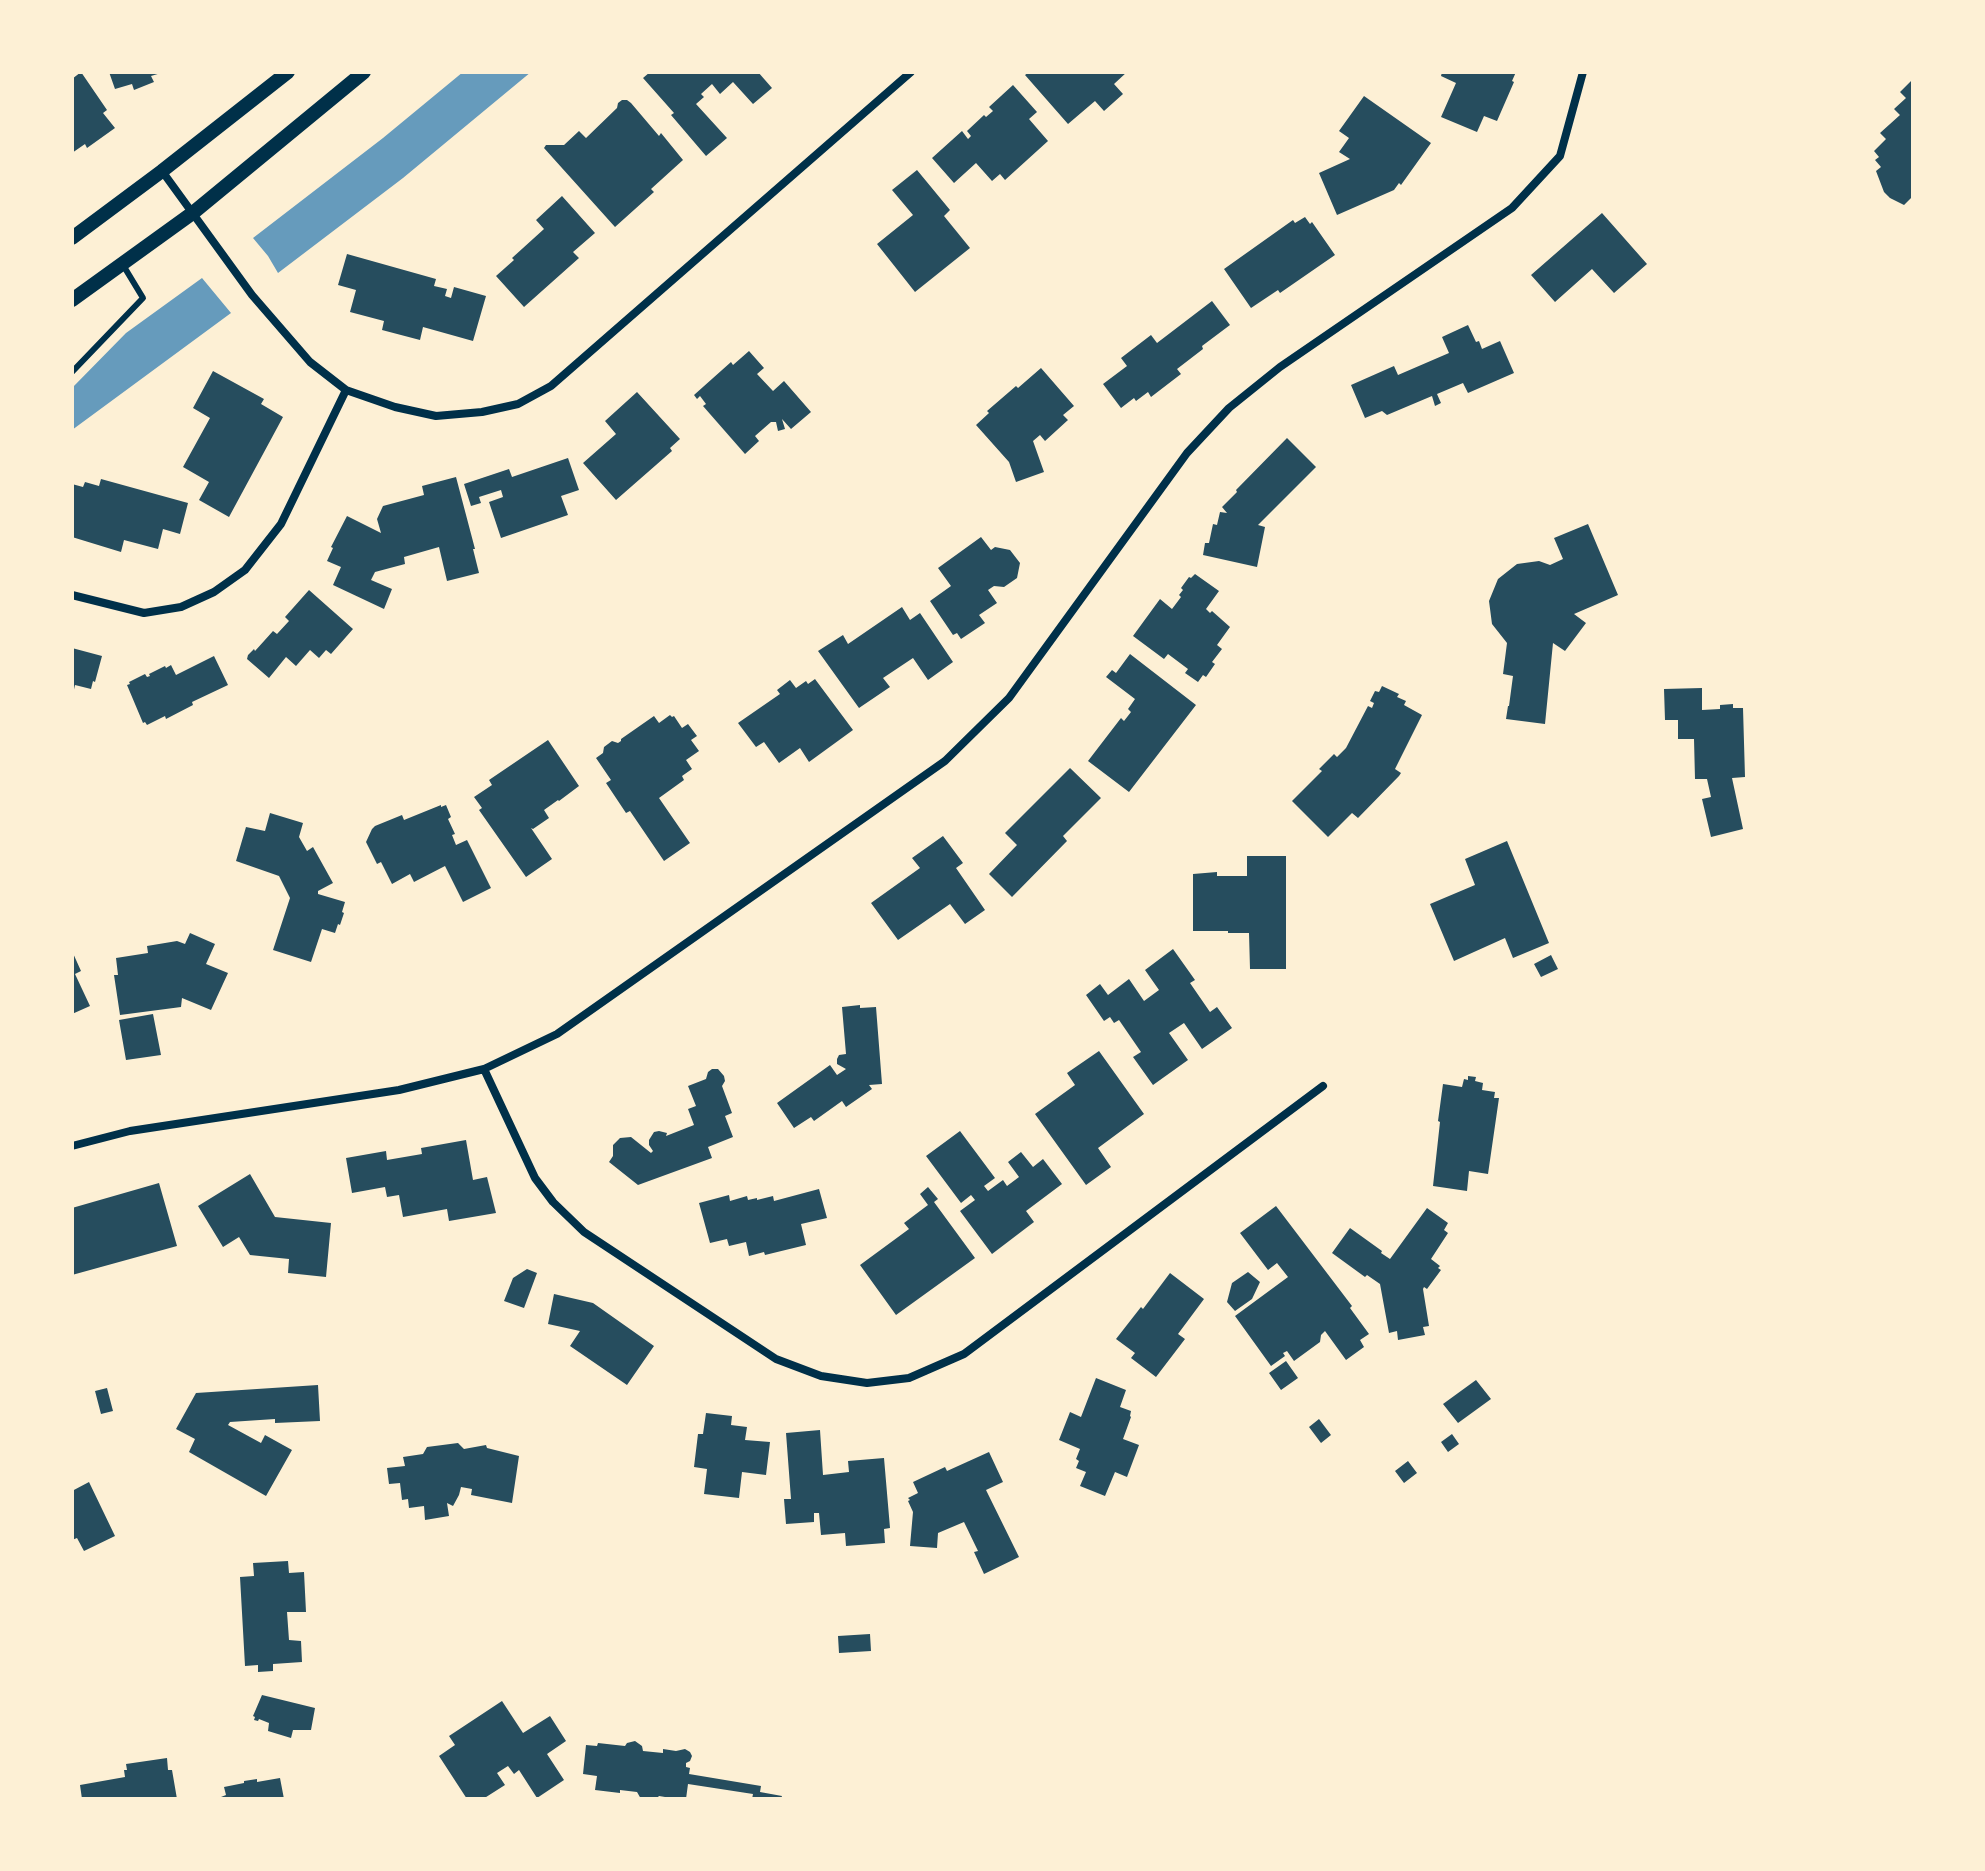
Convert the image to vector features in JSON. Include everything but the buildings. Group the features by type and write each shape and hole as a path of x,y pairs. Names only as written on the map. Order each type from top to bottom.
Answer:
{"street":[{"path":"72,238 288,72"},
{"path":"72,300 194,212 364,72"},
{"path":"162,171 252,295 310,362 346,390 395,407 436,416 482,412 518,404 551,386 911,72"},
{"path":"72,1146 130,1131 399,1090 484,1069 557,1034 945,761 1009,698 1187,453 1229,408 1280,367 1512,208 1560,156 1583,72"},
{"path":"72,595 144,613 181,607 214,592 245,570 281,524 346,390"},
{"path":"484,1069 535,1178 553,1202 584,1232 776,1359 821,1376 867,1383 909,1378 964,1354 1323,1086"}],"lane":[{"path":"72,372 143,298 122,264"}],"water":[{"path":"463,72 531,72 403,178 278,273 253,238"},
{"path":"202,278 231,313 72,430 72,388 126,333"}]}
